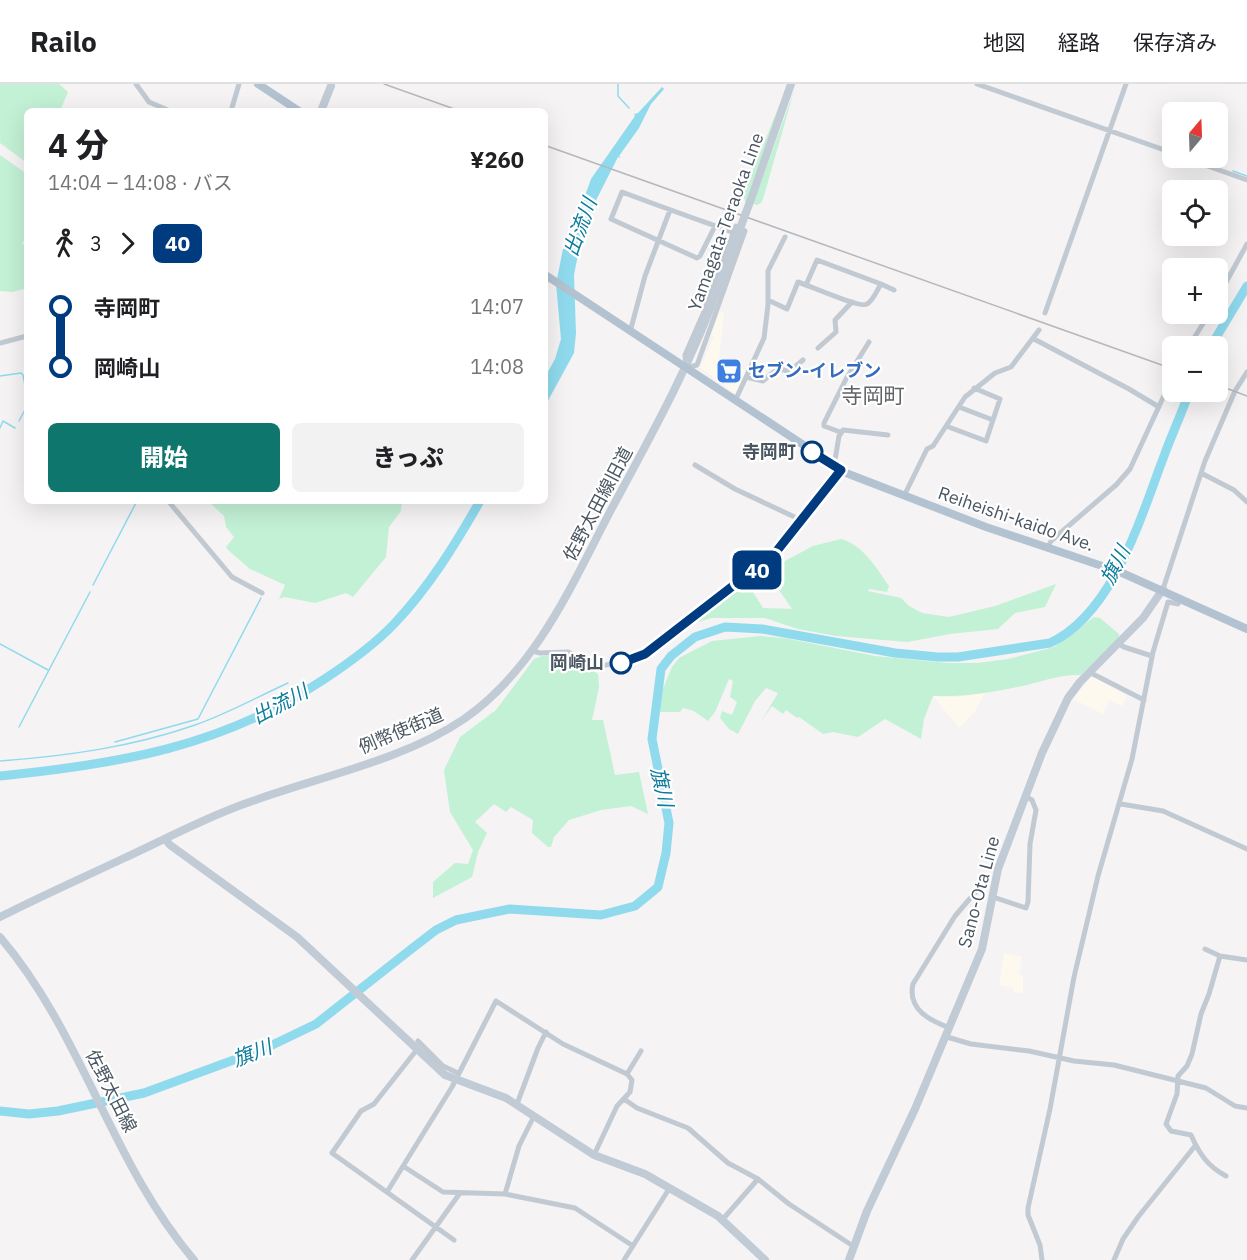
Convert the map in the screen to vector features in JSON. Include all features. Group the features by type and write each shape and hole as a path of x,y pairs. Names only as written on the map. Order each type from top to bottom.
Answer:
{"main road":[{"path":"258,84 294,108"},
{"name":"Reiheishi-kaido Ave.","path":"548,276 837,468 904,497 1093,562 1159,588 1247,629"}],"street":[{"path":"136,84 149,102 163,108"},
{"path":"232,108 239,84"},
{"name":"Yamagata-Teraoka Line","path":"686,368 720,283 791,84"},
{"path":"977,84 1162,149"},
{"path":"1045,313 1126,84"},
{"path":"322,108 331,86"},
{"path":"1213,168 1247,180"},
{"path":"715,226 699,257 613,221 612,217 622,192 732,232"},
{"path":"630,332 645,276 670,210"},
{"path":"736,226 745,230 698,363 696,366 686,368 685,355 736,226"},
{"path":"735,401 765,338 768,271 785,237"},
{"path":"1228,279 1247,244"},
{"path":"806,285 817,260 894,290"},
{"path":"768,300 788,309 798,282 865,305 881,285"},
{"path":"818,348 836,332 835,320 852,302"},
{"path":"904,497 927,449 933,446 974,388 995,373 1011,367 1039,330"},
{"path":"0,343 24,337"},
{"path":"1034,339 1129,389 1158,407"},
{"path":"840,432 824,426 824,423 846,379 869,342"},
{"path":"746,377 763,381 776,370 784,369 789,372 803,360"},
{"name":"佐野太田線旧道","path":"533,651 567,594 686,368"},
{"path":"1159,588 1201,473 1235,392 1247,372"},
{"path":"946,426 986,441 1000,399 974,388"},
{"path":"1048,548 1051,541 1122,479 1130,469 1162,399"},
{"path":"959,407 993,420"},
{"path":"840,432 845,429 888,435"},
{"path":"533,651 568,652 594,666 616,664 639,658 768,562 837,468 840,432"},
{"path":"695,465 735,489 801,520"},
{"path":"1201,473 1234,490 1247,502"},
{"path":"171,504 232,577 262,593"},
{"name":"Sano-Ota Line","path":"849,1260 867,1211 947,1037 986,935 998,869 1042,753 1068,698 1089,672 1143,618 1159,588"},
{"path":"1042,1260 1040,1245 1027,1212 1050,1109 1058,1058 1092,900 1121,804 1152,656 1167,604 1170,602 1178,604 1181,598"},
{"path":"1119,644 1152,656"},
{"name":"例幣使街道","path":"0,917 232,808 352,768 431,738 479,708 514,675 533,651"},
{"path":"1089,672 1144,700"},
{"path":"993,897 1026,908 1028,902 1030,844 1036,810 1032,800 1025,796"},
{"path":"1121,804 1163,811 1247,849"},
{"path":"165,839 170,845 279,923 445,1075 457,1076"},
{"path":"950,1028 926,1018 919,1010 912,991 913,984 955,916 980,888"},
{"name":"佐野太田線","path":"0,937 33,978 70,1043 158,1215 194,1260"},
{"path":"1205,949 1220,956 1247,960"},
{"path":"1220,956 1199,1019 1192,1054 1177,1081 1177,1094 1166,1126 1171,1131 1191,1135 1195,1146 1209,1165 1226,1176"},
{"path":"387,1192 457,1076 496,1001 580,1053 627,1074 633,1083 630,1092 617,1106 594,1155"},
{"path":"517,1104 546,1032"},
{"path":"947,1037 970,1044 1087,1063 1114,1065 1210,1089 1235,1106 1247,1108"},
{"path":"420,1044 457,1076 517,1104 594,1155 645,1174 723,1219 765,1260"},
{"path":"627,1074 641,1051"},
{"path":"415,1052 374,1104 361,1111 332,1154 454,1240"},
{"path":"624,1099 637,1108 688,1128 723,1160 758,1179 789,1204 853,1246"},
{"path":"505,1194 519,1146 534,1116"},
{"path":"1114,1260 1123,1239 1138,1217 1195,1146"},
{"path":"403,1166 443,1192 505,1194 575,1208 633,1246"},
{"path":"723,1219 758,1179"},
{"path":"624,1260 669,1189"},
{"path":"412,1260 460,1193"}],"shaded area":[{"path":"720,311 724,314 719,360 747,370 736,394 700,368 714,336 711,335"},
{"path":"1092,676 1127,696 1122,706 1109,700 1103,714 1073,699"},
{"path":"985,693 976,710 959,728 933,696 959,697"},
{"path":"1004,953 1022,957 1019,974 1023,976 1023,994 1013,992 1013,988 999,985"}],"green space":[{"path":"0,84 59,84 68,92 61,108 24,108 24,161 0,143"},
{"path":"787,86 747,198 754,201 794,91 763,199 757,205 745,201 743,195"},
{"path":"0,155 24,172 24,241 22,243 24,245 24,289 13,292 0,291"},
{"path":"211,504 402,504 401,511 389,527 386,557 353,597 346,593 315,603 284,597 279,599 285,585 250,569 226,547 234,537 226,527 224,516"},
{"path":"841,539 862,551 889,586 887,592 869,589 868,591 901,598 909,606 922,613 949,617 995,606 1056,584 1045,607 1015,613 998,629 950,634 907,642 836,636 798,629 765,618 711,618 683,627 746,581 763,608 792,609 766,571 813,546"},
{"path":"1094,617 1100,618 1119,634 1119,638 1081,675 1057,677 986,693 933,696 924,719 921,739 885,719 858,737 833,732 823,734 799,717 797,718 786,710 783,714 772,706 762,720 778,693 766,688 755,701 738,734 729,729 720,718 722,711 732,715 737,702 730,697 733,681 729,679 715,712 708,721 694,711 683,708 680,712 658,712 662,691 672,667 679,658 712,641 760,636 784,638 875,656 948,663 978,663 1008,659 1054,647"},
{"path":"559,654 572,658 598,674 599,687 592,720 603,720 615,775 639,772 648,814 631,806 601,810 569,820 554,837 551,847 548,847 532,833 533,820 511,807 506,812 494,804 475,822 487,833 478,852 472,877 433,898 433,882 455,863 468,864 473,850 450,812 444,770 460,737 496,710 534,659"}],"water":[{"path":"662,87 664,89 651,104 639,128 619,156 621,158 618,157 584,224 574,275 576,333 574,353 548,401 548,372 555,359 561,339 556,284 563,249 566,248 591,179 635,116 634,114 638,113"}],"waterway":[{"path":"618,84 618,96 629,108"},
{"path":"1233,171 1247,176"},
{"name":"旗川","path":"1217,336 1247,286"},
{"path":"0,376 21,373 24,380"},
{"name":"旗川","path":"0,1111 29,1114 58,1111 144,1093 266,1048 316,1024 436,930 456,920 510,909 601,915 635,906 658,887 666,853 669,823 652,739 661,669 671,656 695,637 725,627 762,629 895,653 938,657 958,657 1050,643 1072,629 1092,610 1108,586 1135,534 1185,402"},
{"path":"19,421 24,412"},
{"path":"0,428 3,421 15,428"},
{"path":"93,585 135,504"},
{"name":"出流川","path":"0,776 86,765 168,749 246,722 285,703 351,661 394,624 441,565 478,504"},
{"path":"19,727 90,592"},
{"path":"115,742 198,719 261,598"},
{"path":"0,644 48,670"},
{"path":"0,761 75,753 123,745 171,733 207,721 288,683"}],"railway":[{"path":"384,84 452,108"},
{"path":"548,146 1162,365"},
{"path":"1228,389 1247,396"}],"bus line":[{"name":"40","path":"621,663 645,654 776,554 841,470 812,452"}],"place":[{"name":"セブン-イレブン","path":"729,371"},
{"name":"寺岡町","path":"812,452"},
{"name":"岡崎山","path":"621,663"}],"district":[{"name":"寺岡町","path":"873,396"}]}
